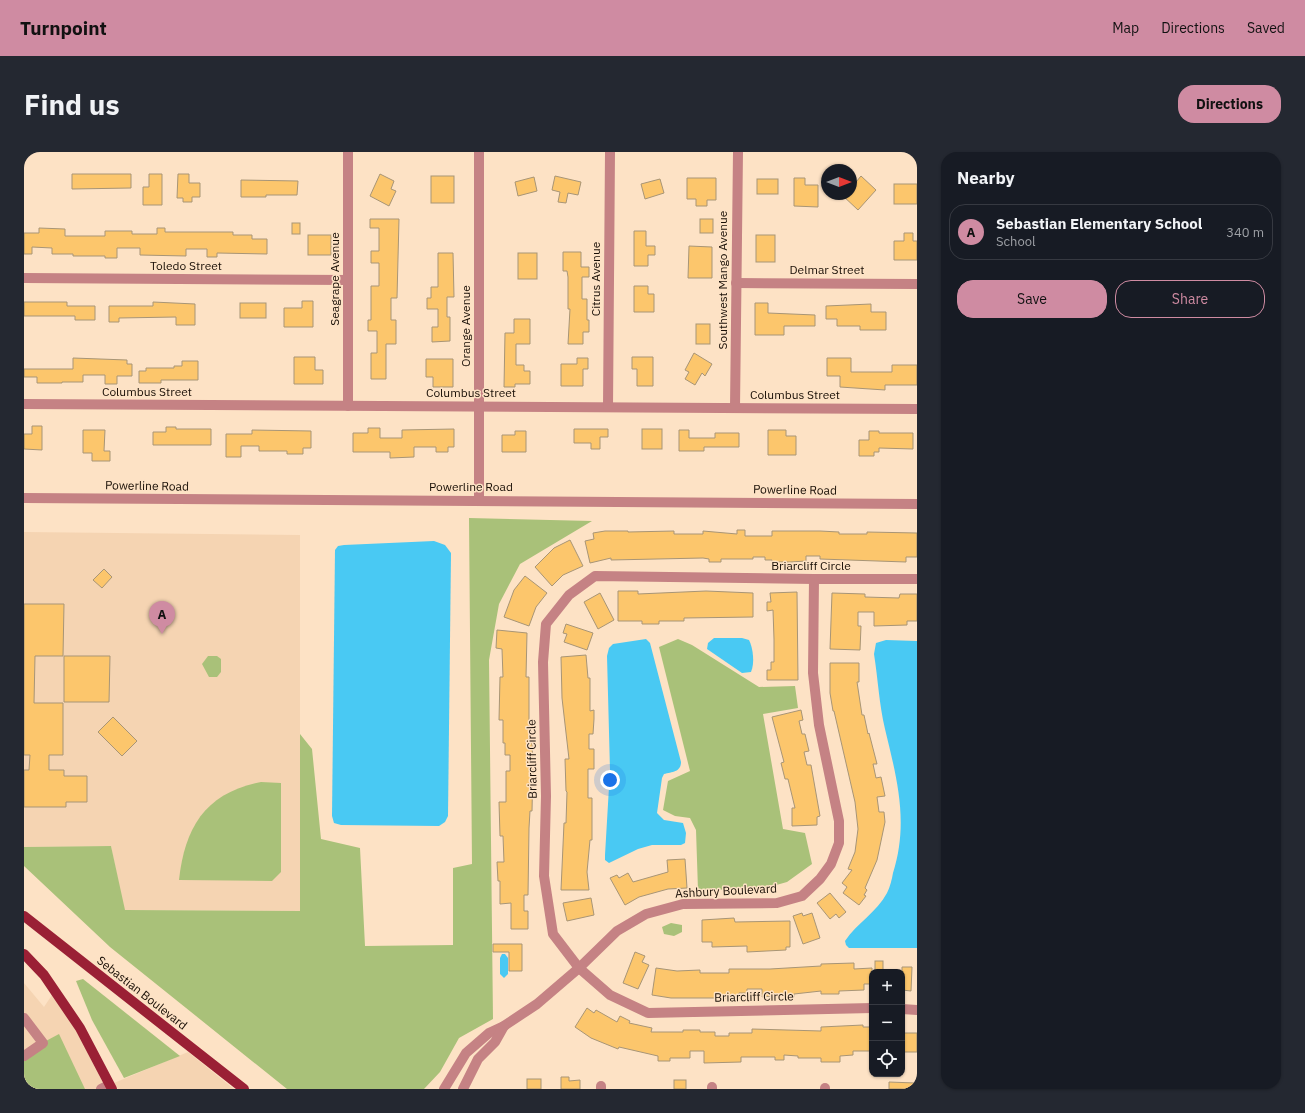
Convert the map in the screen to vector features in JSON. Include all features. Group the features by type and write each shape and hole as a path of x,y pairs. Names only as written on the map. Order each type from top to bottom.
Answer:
{"main road":[{"name":"Sebastian Boulevard","path":"24,916 244,1089"},
{"path":"24,954 44,975 80,1028 107,1088"}],"street":[{"name":"Seagrape Avenue","path":"348,152 348,406"},
{"name":"Orange Avenue","path":"479,152 479,500"},
{"name":"Citrus Avenue","path":"608,407 610,152"},
{"name":"Southwest Mango Avenue","path":"735,408 738,152"},
{"name":"Toledo Street","path":"24,278 348,280"},
{"name":"Delmar Street","path":"736,283 917,284"},
{"name":"Columbus Street","path":"24,404 348,406 479,405 917,409"},
{"name":"Powerline Road","path":"24,498 917,504"},
{"name":"Briarcliff Circle","path":"869,1008 648,1013 610,995 579,968 553,934 544,876 546,796 543,662 546,624 569,595 595,576 814,580 917,579"},
{"name":"Ashbury Boulevard","path":"444,1089 466,1053 489,1033 504,1026 537,1004 579,968 617,931 646,914 683,904 777,903 802,896 820,879 831,864 839,843 839,821 819,725 813,673 814,580"},
{"path":"905,1009 917,1010"},
{"path":"24,1018 43,1044 24,1056"},
{"name":"Ashbury Boulevard","path":"462,1089 478,1059 495,1042 504,1026"},
{"path":"466,1053 478,1059"}],"shaded area":[{"path":"24,532 300,535 300,911 124,910 111,846 24,847"},
{"path":"24,983 44,1007 52,995 76,1030 106,1089 24,1089"},
{"path":"188,1052 234,1089 118,1089 114,1083"}],"green space":[{"path":"469,518 592,521 520,564 499,604 489,660 493,1019 459,1038 440,1072 424,1089 287,1089 110,947 24,866 24,847 111,846 125,910 300,911 300,734 312,749 321,839 360,848 365,946 453,945 453,868 472,864"},
{"path":"678,639 692,645 759,687 795,686 798,708 763,714 783,829 805,833 812,864 787,882 762,889 698,890 696,830 690,818 675,816 663,810 668,781 690,771 659,647"},
{"path":"208,656 217,656 221,659 221,672 217,677 209,677 202,664"},
{"path":"261,782 281,783 281,872 272,881 179,880 187,843 193,828 202,815 212,804 226,794 242,787"},
{"path":"671,923 682,925 682,932 674,936 664,934 662,927"},
{"path":"83,979 180,1056 124,1078 92,1020 76,981"},
{"path":"59,1034 85,1089 24,1089 24,1059 44,1042"}],"water":[{"path":"434,541 445,545 451,553 448,816 445,822 439,826 341,825 334,823 332,816 335,550 338,546 344,545"},
{"path":"714,638 742,638 749,640 752,647 753,656 751,672 742,673 707,649 708,643"},
{"path":"646,639 650,643 681,762 678,770 664,774 662,778 657,813 664,820 683,823 686,833 685,843 681,845 652,845 638,849 609,863 605,860 610,770 607,656 609,648 613,644"},
{"path":"886,640 917,641 917,948 849,948 845,941 878,906 888,891 898,854 901,818 900,801 894,765 883,720 874,654 876,643"},
{"path":"502,954 505,954 508,958 508,974 504,978 500,974 500,958"}],"building":[{"path":"72,174 131,174 131,188 72,189"},
{"path":"149,174 162,174 162,205 143,205 143,187 149,187"},
{"path":"178,174 189,174 189,183 200,183 200,197 192,197 192,202 183,202 183,198 177,198"},
{"path":"380,174 394,181 391,189 396,191 389,206 370,196"},
{"path":"431,176 454,176 454,203 431,203"},
{"path":"555,176 581,182 578,195 568,193 566,203 558,202 560,192 552,190"},
{"path":"861,176 876,190 858,210 847,200 857,200 857,181"},
{"path":"534,177 537,191 518,196 515,182"},
{"path":"687,178 716,178 716,200 707,200 707,206 696,206 696,199 687,199"},
{"path":"794,178 805,178 805,185 818,185 818,207 794,206"},
{"path":"660,179 664,193 645,199 641,184"},
{"path":"757,179 778,179 778,194 757,194"},
{"path":"241,180 298,181 297,195 241,197"},
{"path":"894,184 917,184 917,204 894,204"},
{"path":"370,219 399,219 397,298 391,298 391,320 396,320 396,344 386,344 386,379 371,379 371,353 377,353 377,331 368,331 368,320 371,320 371,286 379,286 379,263 371,263 371,251 379,251 379,228 370,228"},
{"path":"700,219 713,219 713,233 700,233"},
{"path":"292,223 300,223 300,234 292,234"},
{"path":"39,228 65,229 65,236 105,236 105,231 132,231 132,234 157,234 157,228 165,228 165,232 233,232 233,235 252,235 252,239 267,239 267,254 217,253 217,257 207,257 207,249 186,249 186,256 140,255 140,248 117,248 117,258 105,258 105,256 73,256 73,254 52,254 52,248 32,247 32,254 24,254 24,233 39,233"},
{"path":"634,231 646,231 646,246 655,246 655,255 648,255 648,266 634,266"},
{"path":"904,233 913,233 913,241 917,241 917,260 894,260 894,241 904,241"},
{"path":"308,235 331,235 331,255 308,255"},
{"path":"756,235 775,235 775,262 756,262"},
{"path":"689,246 712,247 712,278 688,278"},
{"path":"563,252 581,252 581,267 589,267 589,277 582,277 582,299 587,299 587,320 589,320 589,332 583,332 583,344 568,344 570,309 568,309 567,271 563,271"},
{"path":"438,253 453,253 454,297 447,297 447,317 450,317 450,341 432,342 432,327 438,327 438,309 427,309 427,298 431,298 431,287 438,287"},
{"path":"518,253 537,253 537,279 518,279"},
{"path":"634,286 648,286 648,294 654,294 654,312 634,312"},
{"path":"302,301 313,301 313,327 284,327 284,308 302,308"},
{"path":"24,302 67,302 67,306 95,306 95,320 75,320 75,316 24,316"},
{"path":"153,302 195,304 195,325 176,325 176,317 119,318 119,322 109,322 109,306 153,306"},
{"path":"240,303 266,303 266,318 240,318"},
{"path":"755,303 768,303 768,313 815,315 815,326 784,326 784,335 755,335"},
{"path":"871,304 871,312 886,312 886,330 860,330 860,326 837,326 837,319 826,319 826,306"},
{"path":"514,319 530,319 530,344 516,344 516,365 524,365 524,371 530,371 530,384 515,384 515,387 504,387 505,333 514,333"},
{"path":"696,324 710,324 710,344 696,344"},
{"path":"694,353 712,364 705,376 702,373 695,385 685,379 689,372 685,370"},
{"path":"294,357 315,357 315,370 323,370 323,384 294,384"},
{"path":"632,357 653,357 653,386 637,386 637,369 632,369"},
{"path":"73,358 127,360 127,364 132,364 132,376 117,376 117,384 105,384 105,375 83,375 83,382 62,383 37,383 37,377 24,377 24,369 73,369"},
{"path":"577,358 588,358 588,369 583,369 583,386 561,386 561,364 577,364"},
{"path":"827,358 851,358 851,372 892,372 892,365 917,365 917,385 885,385 885,390 840,387 840,376 827,376"},
{"path":"426,359 453,359 453,387 433,387 433,377 426,377"},
{"path":"182,361 198,361 198,380 161,380 161,383 139,383 139,371 146,371 146,368 174,368 174,366 182,366"},
{"path":"32,426 42,426 42,450 24,449 24,434 32,434"},
{"path":"166,427 176,427 176,429 211,429 211,445 153,445 153,432 166,432"},
{"path":"368,428 380,428 380,438 402,438 402,430 454,429 454,447 448,447 448,452 436,452 436,447 414,447 414,457 390,458 390,452 353,452 353,433 368,433"},
{"path":"574,429 608,429 608,437 600,437 600,449 591,449 591,443 574,443"},
{"path":"642,429 662,429 662,449 642,449"},
{"path":"83,430 105,430 104,451 110,451 110,461 92,461 92,453 83,453"},
{"path":"252,430 311,431 311,448 303,448 303,454 287,454 287,451 259,451 259,446 241,446 241,457 226,457 226,434 252,434"},
{"path":"679,430 689,430 689,438 715,438 715,433 739,433 739,447 704,447 704,451 679,451"},
{"path":"768,430 786,430 786,436 796,436 796,455 768,455"},
{"path":"515,431 526,431 526,452 502,452 502,435 515,435"},
{"path":"869,431 879,431 879,433 913,433 913,449 879,448 879,452 874,452 874,456 859,456 859,440 869,440"},
{"path":"737,530 745,530 745,536 772,536 772,531 820,531 839,532 839,534 867,534 867,532 917,533 917,557 906,557 906,562 820,559 820,556 806,556 806,561 790,562 772,562 772,560 765,560 765,557 753,557 753,559 721,559 721,562 709,562 709,559 703,558 611,560 611,558 590,563 585,541 594,539 593,533 605,531 674,531 674,534 703,534 703,531 737,534"},
{"path":"570,540 583,566 563,575 552,586 535,567 554,548"},
{"path":"104,569 112,577 102,588 93,580"},
{"path":"525,576 547,593 536,607 529,626 504,617 514,590"},
{"path":"618,591 638,591 638,594 706,591 753,593 753,617 684,618 684,621 659,621 659,624 642,624 642,621 618,621"},
{"path":"797,592 798,680 767,680 767,670 771,670 771,662 774,662 773,610 767,611 767,602 771,602 770,593"},
{"path":"600,593 614,620 598,629 584,602"},
{"path":"832,593 865,594 865,597 899,598 900,594 917,594 917,621 907,621 907,625 874,626 874,612 858,612 858,626 861,626 860,650 830,649"},
{"path":"24,604 64,604 63,656 35,656 34,703 63,703 63,755 49,755 49,770 64,770 64,776 87,776 87,802 66,802 66,807 24,807 24,770 29,770 30,755 24,755"},
{"path":"566,624 593,633 587,650 564,642 567,634 563,633"},
{"path":"497,630 527,633 526,677 529,677 529,725 531,725 533,765 532,811 530,811 529,828 528,895 524,895 524,911 528,911 528,929 511,929 511,903 500,904 500,881 498,881 497,862 504,862 503,836 500,836 499,802 506,802 506,771 510,771 510,755 505,755 505,743 503,743 503,720 499,720 500,677 503,677 502,649 496,648"},
{"path":"586,655 588,678 590,678 590,711 594,710 593,734 589,734 589,749 594,749 594,769 588,769 588,798 592,798 592,840 590,840 587,872 589,890 561,890 567,792 565,759 569,759 562,698 561,657"},
{"path":"64,656 110,656 109,702 64,702"},
{"path":"830,663 859,663 859,682 857,682 862,715 864,715 877,764 873,764 876,778 881,777 885,796 877,797 879,812 884,812 885,822 877,860 865,888 867,890 864,895 866,896 859,905 843,893 847,887 842,883 852,870 848,869 855,852 858,829 855,802 833,711 830,693"},
{"path":"801,710 803,720 799,721 802,734 805,734 809,751 804,752 807,765 811,765 820,816 817,817 817,825 792,826 792,808 795,808 788,779 785,779 781,763 784,762 772,717"},
{"path":"113,717 137,741 122,756 98,732"},
{"path":"685,859 687,888 668,889 639,897 625,905 610,878 617,875 619,878 628,873 633,882 668,872 667,860"},
{"path":"830,893 846,912 839,918 836,914 830,919 817,903"},
{"path":"591,898 594,915 567,921 563,903"},
{"path":"802,913 803,916 812,913 820,938 803,944 793,916"},
{"path":"734,918 735,922 790,921 790,947 786,947 786,950 747,952 747,946 712,947 712,942 702,942 702,920"},
{"path":"493,944 522,944 522,971 509,971 509,952 493,952"},
{"path":"635,952 645,956 642,962 649,965 638,989 623,983"},
{"path":"875,961 883,961 883,969 875,969"},
{"path":"854,963 854,969 872,968 869,969 869,984 864,984 864,990 839,991 839,994 821,994 821,991 794,994 794,997 784,997 784,995 762,997 762,989 747,989 747,993 739,993 739,998 671,998 652,995 656,968 677,971 700,970 700,973 729,973 729,969 770,969 821,966 821,964"},
{"path":"902,967 912,967 911,991 905,990 905,969 902,969"},
{"path":"587,1008 594,1013 596,1010 617,1022 620,1016 630,1021 629,1023 652,1028 651,1032 683,1032 683,1030 700,1030 700,1032 715,1032 715,1036 729,1036 729,1033 752,1033 752,1029 821,1031 821,1027 863,1025 863,1027 869,1027 869,1051 853,1051 853,1055 840,1056 840,1062 821,1062 821,1058 798,1058 798,1056 784,1055 784,1060 775,1060 775,1057 741,1057 741,1062 704,1063 704,1051 690,1051 690,1058 670,1058 670,1061 658,1061 658,1056 619,1047 618,1049 591,1038 575,1027"},
{"path":"905,1033 917,1033 917,1052 905,1052"},
{"path":"561,1077 569,1077 569,1081 580,1080 580,1089 561,1089"},
{"path":"527,1079 541,1079 541,1089 527,1089"},
{"path":"674,1080 686,1080 686,1089 674,1089"},
{"path":"889,1082 915,1083 915,1089 889,1089"}],"place":[{"name":"Sebastian Elementary School","path":"162,634"}]}
